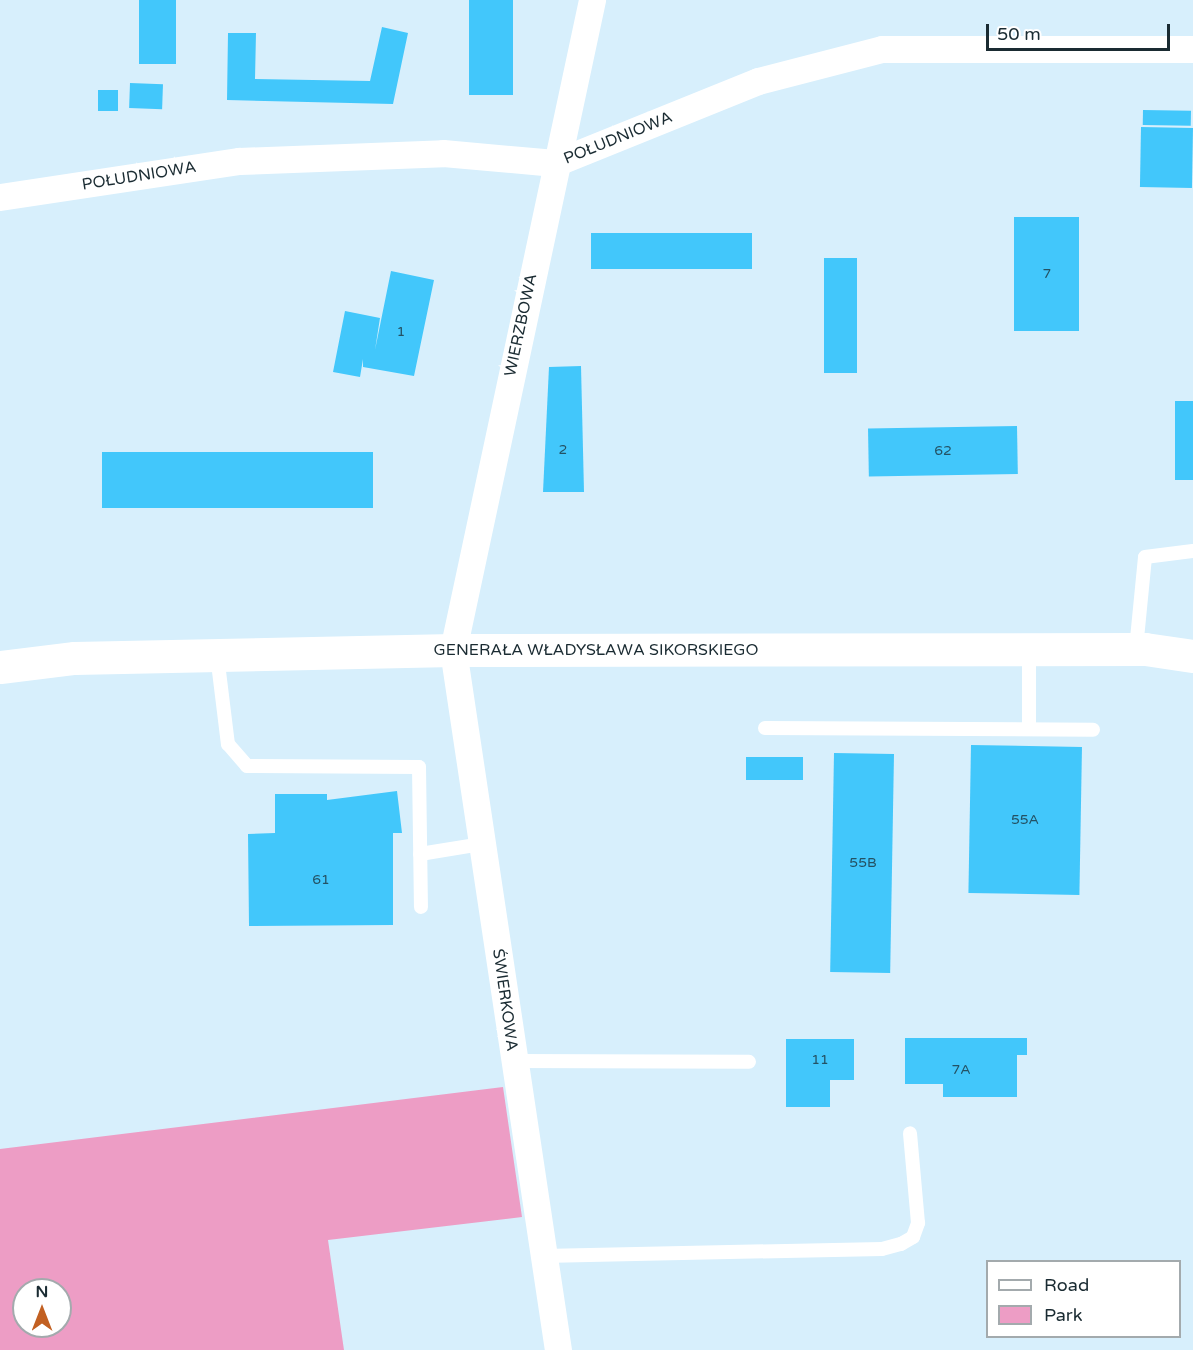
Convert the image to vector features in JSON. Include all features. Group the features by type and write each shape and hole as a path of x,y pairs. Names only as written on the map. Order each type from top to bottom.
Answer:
{"street":[{"name":"WIERZBOWA","path":"453,650 555,163 592,0"},
{"name":"POŁUDNIOWA","path":"0,197 239,160 443,153 555,163 758,81 882,49 1193,50"},
{"name":"GENERAŁA WŁADYSŁAWA SIKORSKIEGO","path":"0,666 217,653 453,650 1136,649 1193,656"},
{"name":"ŚWIERKOWA","path":"453,650 558,1350"}],"lane":[{"path":"1136,649 1145,557 1193,550"},
{"path":"1029,649 1029,728"},
{"path":"217,653 228,744 236,758 259,767 419,767 421,907"},
{"path":"765,728 1093,730"},
{"path":"420,854 482,844"},
{"path":"514,1060 748,1062"},
{"path":"543,1256 882,1249 901,1244 913,1237 918,1223 910,1132"}],"green space":[{"path":"503,1087 522,1217 328,1240 344,1350 0,1350 0,1149"}],"building":[{"path":"139,0 176,0 176,64 139,64"},
{"path":"469,0 513,0 513,95 469,95"},
{"path":"382,27 408,33 393,104 227,100 228,33 256,33 255,79 370,81"},
{"path":"130,83 163,84 162,109 129,108"},
{"path":"98,90 118,90 118,111 98,111"},
{"path":"1143,110 1191,111 1191,126 1143,125"},
{"path":"1141,127 1193,128 1192,188 1140,187"},
{"path":"1014,217 1079,217 1079,331 1014,331"},
{"path":"591,233 752,233 752,269 591,269"},
{"path":"824,258 857,258 857,373 824,373"},
{"path":"391,271 434,280 414,376 363,367 363,359 360,377 333,372 345,311 380,318 375,350"},
{"path":"581,366 584,492 543,492 549,367"},
{"path":"1175,401 1193,401 1193,480 1175,480"},
{"path":"1017,426 1018,474 869,477 868,429"},
{"path":"102,452 373,452 373,508 102,508"},
{"path":"971,745 1082,747 1079,895 968,893"},
{"path":"834,753 894,754 890,973 830,972"},
{"path":"746,757 803,757 803,780 746,780"},
{"path":"397,791 402,833 393,833 393,925 249,926 248,834 275,833 275,794 327,794 327,800"},
{"path":"905,1038 1027,1038 1027,1055 1017,1055 1017,1097 943,1097 943,1084 905,1084"},
{"path":"786,1039 854,1039 854,1080 830,1080 830,1107 786,1107"}]}
